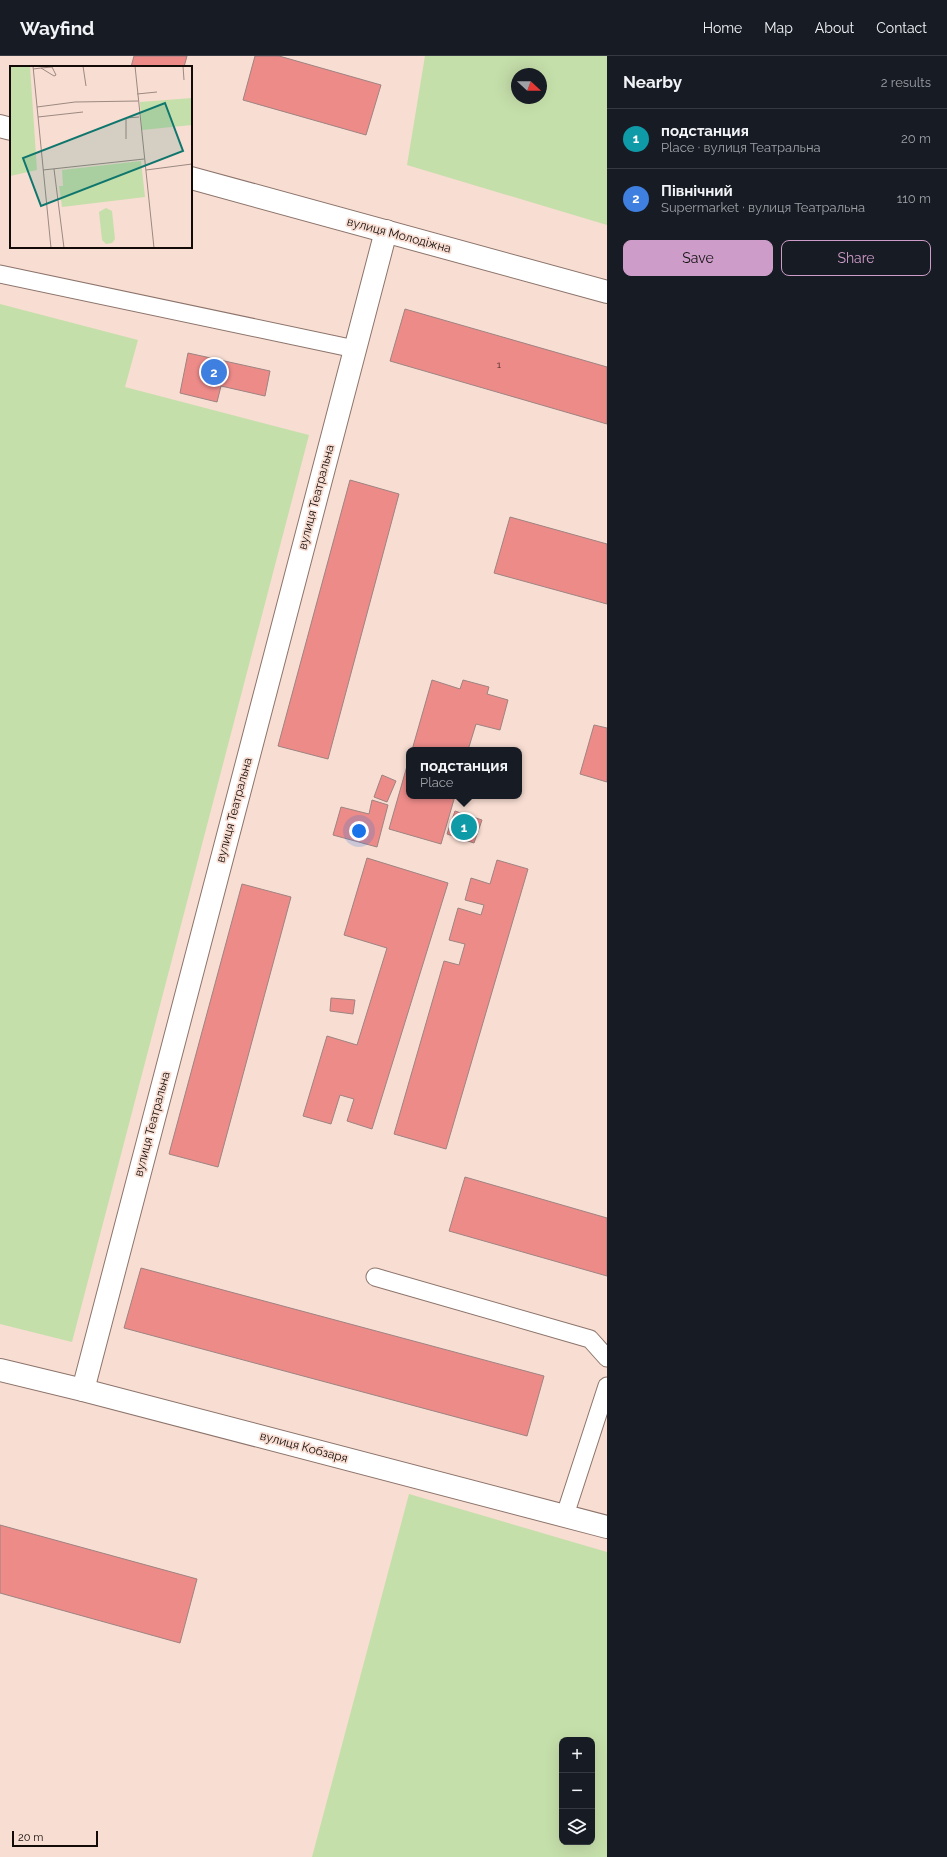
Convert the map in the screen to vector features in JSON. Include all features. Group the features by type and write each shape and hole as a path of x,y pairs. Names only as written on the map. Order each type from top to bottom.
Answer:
{"street":[{"path":"0,126 10,129"},
{"name":"вулиця Молодіжна","path":"192,178 607,292"},
{"name":"вулиця Театральна","path":"82,1390 386,231"},
{"name":"вулиця Кобзаря","path":"0,1370 607,1527"}],"lane":[{"path":"0,274 355,349"},
{"path":"375,1277 590,1339 607,1358"},
{"path":"565,1515 607,1386"}],"green space":[{"path":"425,56 607,56 607,225 407,165"},
{"path":"0,304 138,340 125,387 309,435 72,1342 0,1324"},
{"path":"409,1494 607,1552 607,1857 312,1857"}],"building":[{"path":"134,56 187,56 184,66 131,66"},
{"path":"255,56 279,56 381,85 366,135 243,100"},
{"path":"405,309 607,367 607,424 390,361"},
{"path":"188,353 270,371 265,396 221,386 217,402 180,393"},
{"path":"350,480 399,494 328,759 278,746"},
{"path":"510,517 607,544 607,604 494,573"},
{"path":"432,680 460,689 463,680 489,687 487,694 508,700 500,730 476,724 469,747 413,747"},
{"path":"594,725 607,728 607,782 580,774"},
{"path":"406,770 406,799 454,799 441,844 389,829"},
{"path":"382,775 396,781 387,802 374,797"},
{"path":"372,800 388,805 377,847 333,835 341,807 369,814"},
{"path":"455,811 482,820 474,843 447,834"},
{"path":"367,858 448,883 372,1129 347,1121 354,1099 340,1095 331,1124 303,1116 327,1036 357,1045 387,948 344,935"},
{"path":"497,860 528,869 446,1149 394,1134 444,961 459,965 465,944 449,940 458,908 481,915 484,905 465,900 471,878 490,884"},
{"path":"242,884 291,897 218,1167 169,1154"},
{"path":"331,998 355,1000 353,1014 330,1011"},
{"path":"465,1177 607,1218 607,1276 449,1231"},
{"path":"141,1268 544,1376 527,1436 124,1328"},
{"path":"0,1525 197,1579 180,1643 0,1593"}],"place":[{"name":"Північний","path":"214,372"},
{"name":"подстанция","path":"464,827"}]}
